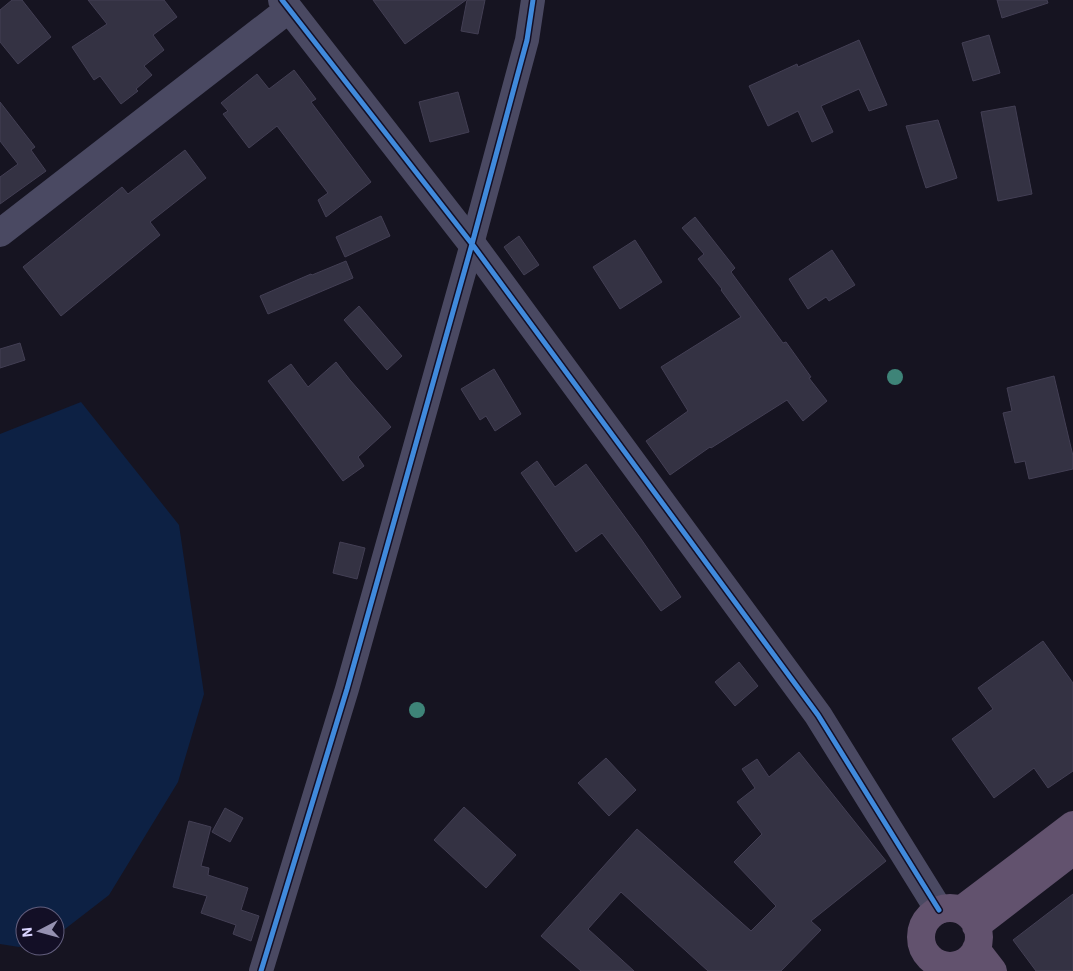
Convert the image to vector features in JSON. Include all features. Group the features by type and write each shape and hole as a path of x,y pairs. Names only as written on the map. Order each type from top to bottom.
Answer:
{"highway":[{"path":"993,971 965,938 931,915 925,922 921,940 924,950 924,964 959,964 965,938 1073,825"},
{"path":"965,938 1073,851"}],"street":[{"path":"261,971 347,689 472,244 527,40 533,0"},
{"path":"0,234 291,3 472,244 818,715 965,938"}],"water":[{"path":"81,402 179,525 204,694 178,782 109,895 65,929 65,906 15,906 15,946 0,944 0,434"}],"building":[{"path":"12,0 22,0 51,37 18,64 0,42 0,10"},
{"path":"88,0 164,0 177,17 153,35 164,50 144,66 152,75 136,89 138,91 121,104 100,76 94,80 72,47 107,24"},
{"path":"373,0 466,0 405,44"},
{"path":"467,0 485,0 478,34 461,31"},
{"path":"997,0 1047,0 1048,3 1002,18"},
{"path":"989,35 1000,73 973,81 962,43"},
{"path":"859,40 887,105 869,111 859,89 821,106 833,132 812,142 798,111 768,126 749,86 797,64 798,67"},
{"path":"294,70 316,99 311,102 371,182 326,217 318,200 328,193 277,126 249,148 223,114 228,111 221,103 257,74 269,89"},
{"path":"458,92 469,132 430,142 419,102"},
{"path":"0,102 35,147 31,150 46,171 0,204 0,177 18,164 0,141"},
{"path":"1015,106 1032,194 998,201 981,112"},
{"path":"938,120 957,178 926,188 906,126"},
{"path":"185,150 206,178 150,222 160,235 61,316 23,267 122,187 128,194"},
{"path":"381,216 390,236 345,257 336,237"},
{"path":"695,217 735,268 731,272 783,343 786,342 811,377 809,378 827,401 803,421 787,400 710,447 670,475 646,441 688,411 661,367 741,317 698,259 704,254 682,228"},
{"path":"519,236 539,265 524,275 504,247"},
{"path":"635,240 662,282 620,309 593,267"},
{"path":"832,250 855,285 829,301 826,297 808,309 789,279"},
{"path":"346,261 353,278 268,314 260,296"},
{"path":"359,306 402,356 387,370 344,320"},
{"path":"20,343 25,360 0,368 0,349"},
{"path":"336,362 391,427 358,457 364,466 343,481 268,381 291,364 308,387"},
{"path":"494,369 521,414 495,431 486,416 480,420 461,389"},
{"path":"1054,376 1073,456 1073,469 1029,479 1025,461 1015,463 1003,413 1012,411 1007,388"},
{"path":"537,461 555,487 586,464 681,597 661,611 602,533 576,552 521,473"},
{"path":"340,542 365,548 357,579 333,573"},
{"path":"1043,641 1073,683 1073,771 1048,788 1034,768 994,798 952,739 993,709 978,688"},
{"path":"739,662 758,686 735,706 715,682"},
{"path":"799,752 886,861 811,921 821,930 781,971 708,971 621,892 588,929 634,971 581,971 541,936 637,829 751,931 776,906 734,862 762,834 737,802 755,788 742,769 757,759 769,777"},
{"path":"606,758 636,790 609,816 578,783"},
{"path":"464,807 516,855 486,888 434,840"},
{"path":"225,808 243,818 230,842 212,832"},
{"path":"189,821 211,827 201,866 209,868 208,875 248,888 241,910 259,916 251,941 233,934 236,925 201,913 207,896 173,887"},
{"path":"1073,894 1073,971 1036,971 1013,940"}],"cycle path":[{"path":"282,0 472,244 818,715 939,910"},
{"path":"261,971 347,689 472,244 527,40 533,0"}]}
